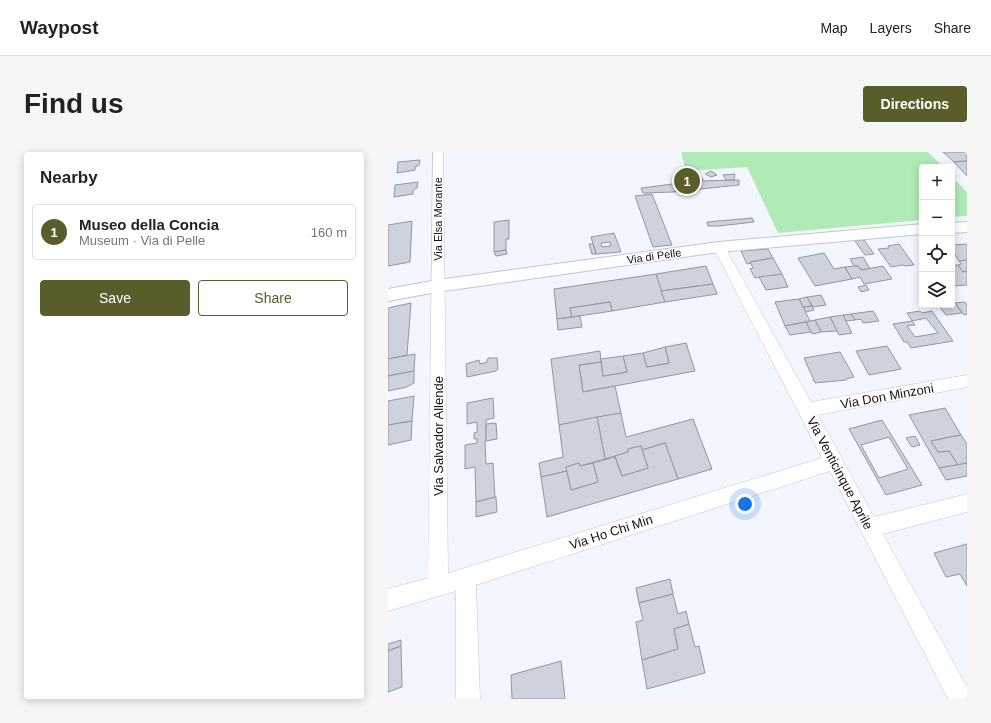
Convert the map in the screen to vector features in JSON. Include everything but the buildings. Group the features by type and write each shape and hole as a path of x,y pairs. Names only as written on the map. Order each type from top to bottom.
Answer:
{"main road":[{"path":"955,228 967,226"},
{"name":"Via di Pelle","path":"388,295 437,286 719,247 919,230"}],"street":[{"name":"Via Elsa Morante","path":"437,286 438,152"},
{"name":"Via Venticinque Aprile","path":"719,247 961,699"},
{"name":"Via Salvador Allende","path":"437,286 438,586"},
{"name":"Via Don Minzoni","path":"807,410 967,381"},
{"name":"Via Ho Chi Min","path":"388,600 466,578 834,462"},
{"path":"870,528 967,503"},
{"path":"466,578 468,699"}],"green space":[{"path":"681,152 928,152 940,164 919,164 919,220 778,233 747,167 686,171"},
{"path":"955,180 967,192 967,216 955,217"}],"place":[{"name":"Museo della Concia","path":"687,181"}]}
